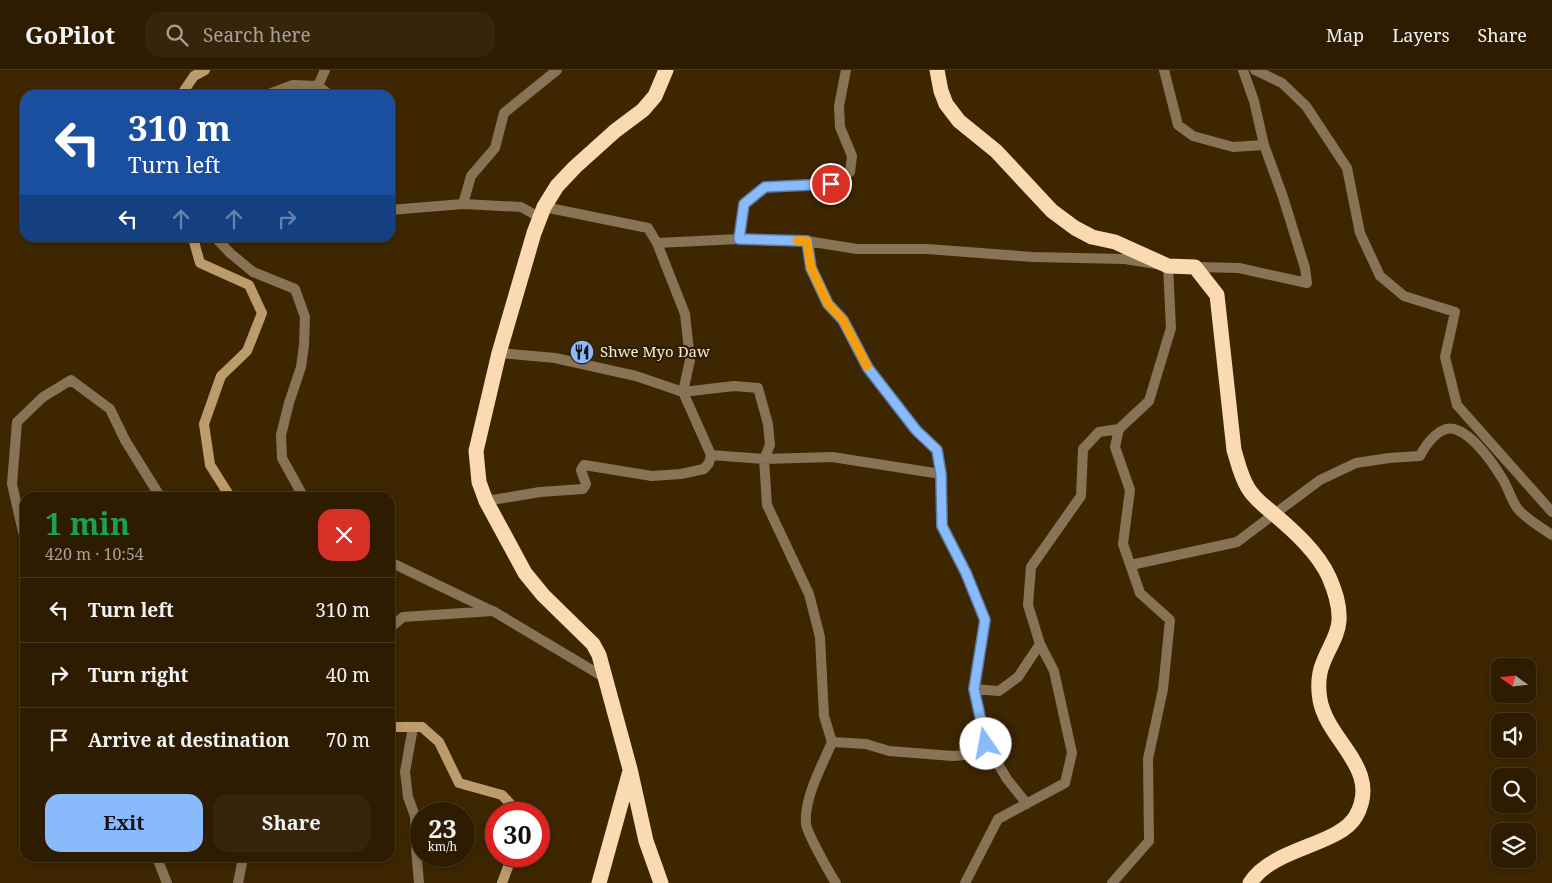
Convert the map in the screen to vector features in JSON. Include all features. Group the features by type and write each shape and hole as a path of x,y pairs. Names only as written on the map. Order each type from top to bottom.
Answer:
{"highway":[{"path":"661,883 646,841 630,769 599,654 593,644 543,596 525,573 486,501 478,482 476,451 500,353 542,212 557,186 574,167 614,131 643,110 655,96 666,70"},
{"path":"937,70 940,91 946,104 959,121 996,151 1052,211 1075,228 1092,237 1115,242 1168,266 1195,267 1217,295 1234,450 1240,470 1248,488 1260,503 1312,551 1328,575 1337,597 1339,622 1320,672 1318,681 1320,701 1326,719 1348,750 1363,782 1363,799 1352,823 1334,834 1276,859 1254,876 1250,883"},
{"path":"599,883 630,769"}],"street":[{"path":"184,90 194,76 206,70"},
{"path":"318,86 325,70"},
{"path":"463,204 471,176 495,148 504,113 557,70"},
{"path":"739,239 744,204 765,187 831,184 850,172 852,156 840,127 839,106 846,70"},
{"path":"1164,70 1178,125 1193,136 1233,148 1264,145"},
{"path":"1195,267 1239,268 1307,282 1303,259 1264,145 1254,101 1243,70"},
{"path":"1255,70 1282,83 1306,106 1347,168 1360,234 1380,276 1404,296 1455,312 1445,357 1457,405 1552,512"},
{"path":"280,90 293,85 318,86 323,90"},
{"path":"395,210 463,204 521,207 542,212 648,228 657,243 685,314 690,360 683,392 711,455 709,463 704,469 681,474 652,476 584,464 581,470 586,484 584,489 540,492 486,501"},
{"path":"657,243 739,239 807,241 857,250 927,250 1033,257 1125,259 1168,266 1171,328 1149,400 1120,429 1115,447 1130,490 1123,544 1140,593 1170,620 1163,689 1148,759 1148,841 1112,883"},
{"path":"807,241 811,268 828,304 843,320 868,368 916,430 937,450 941,474 942,526 966,573 985,620 974,689 986,744 1006,779 1027,804"},
{"path":"194,242 200,264 249,285 262,314 246,351 221,376 204,424 210,465 227,492"},
{"path":"220,242 253,272 295,289 305,317 301,367 281,435 282,458 301,492"},
{"path":"500,353 554,358 636,376 683,392 734,386 758,388 768,424 770,445 764,459 767,504 809,594 820,637 824,716 832,742 810,793 806,825 836,883"},
{"path":"20,519 12,484 17,422 43,397 71,380 110,408 125,440 157,492"},
{"path":"1131,565 1237,542 1275,515 1293,498 1320,480 1356,462 1420,456 1436,434 1451,428 1459,430 1477,444 1501,477 1519,510 1552,535"},
{"path":"965,883 998,819 1065,783 1072,753 1054,670 1040,644 1028,605 1031,567 1081,496 1084,449 1099,432 1120,429"},
{"path":"711,455 764,459 832,456 941,474"},
{"path":"395,564 493,611 607,679"},
{"path":"395,623 403,616 493,611"},
{"path":"974,689 999,691 1018,678 1040,644"},
{"path":"395,727 422,727 439,742 459,783 502,795 509,802"},
{"path":"413,727 405,772 408,797 415,816 419,883"},
{"path":"832,742 866,744 889,751 954,756 978,754 986,744"},
{"path":"159,862 167,883"},
{"path":"238,883 242,862"},
{"path":"502,883 508,867"}],"slow traffic":[{"path":"797,241 807,241 811,268 828,304 843,320 867,366"}],"place":[{"name":"Shwe Myo Daw","path":"582,352"}],"route":[{"path":"831,184 765,187 744,204 739,239 807,241 811,268 828,304 843,320 868,368 916,430 937,450 941,474 942,526 966,573 985,620 974,689 986,744"}]}
